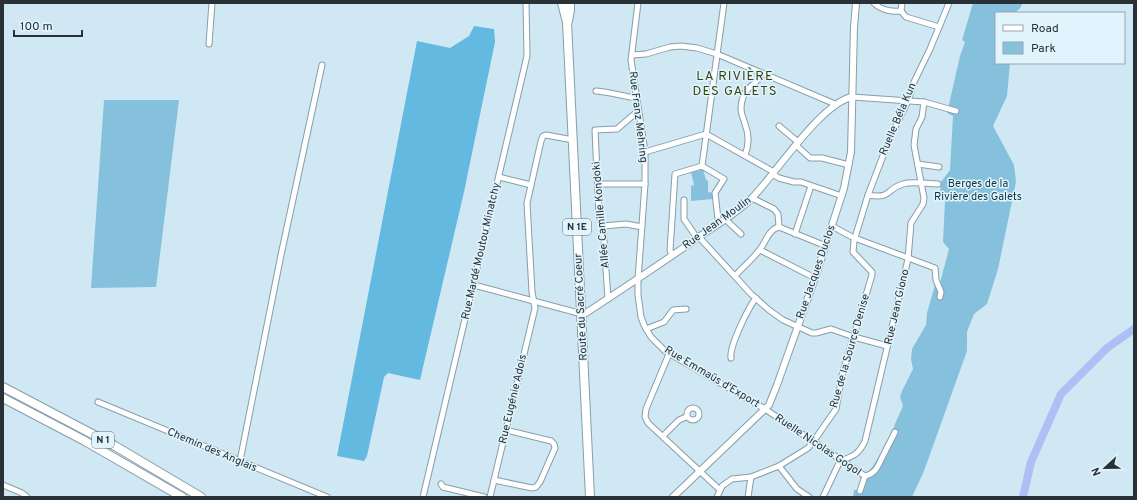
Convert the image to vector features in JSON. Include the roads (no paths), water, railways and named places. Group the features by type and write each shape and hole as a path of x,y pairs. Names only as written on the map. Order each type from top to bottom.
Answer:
{"main road":[{"name":"Route du Sacré Coeur","path":"562,3 567,22 590,497"},
{"name":"Route du Sacré Coeur","path":"567,22 570,3"},
{"name":"N 1","path":"3,387 115,446 201,497"},
{"name":"N 1","path":"3,398 85,441 182,497"}],"street":[{"path":"209,44 212,3"},
{"name":"Rue Mardé Moutou Minatchy","path":"423,497 527,56 526,3"},
{"name":"Rue Franz Mehring","path":"638,3 631,60 645,152 645,184 638,279"},
{"path":"702,166 724,3"},
{"name":"Rue Jacques Duclos","path":"673,497 701,472 769,405 777,387 842,196 852,152 852,97 856,3"},
{"path":"874,3 879,8 895,12 901,11"},
{"path":"902,3 901,11 906,16 939,27"},
{"name":"Ruelle Béla Kun","path":"855,239 868,195 891,134 908,101 914,82 949,3"},
{"path":"632,55 646,54 670,47 681,46 697,48 717,54 835,104"},
{"path":"240,462 281,255 322,65"},
{"path":"745,155 748,146 748,137 741,108 745,92 756,83 762,73"},
{"path":"596,91 610,92 621,96 636,98"},
{"path":"852,97 924,102 956,111"},
{"name":"Rue Jean Moulin","path":"582,314 586,314 740,209 752,198 797,144 835,104 843,99 852,97"},
{"name":"Rue Jean Giono","path":"840,461 856,454 862,449 865,440 908,259 911,223 923,204 924,198 914,140 922,117 924,102"},
{"name":"Allée Camille Kondoki","path":"608,299 603,226 599,216 595,130 617,129 638,111"},
{"path":"779,126 810,158 822,158 849,165"},
{"path":"645,152 706,134 745,155 779,178 794,182 801,182 842,196"},
{"name":"Rue Eugénie Adois","path":"490,497 535,308 527,204 541,141 543,136 550,135 573,140"},
{"path":"918,164 939,166"},
{"path":"672,256 670,250 675,174 702,166 724,179 715,193 718,219 741,234"},
{"path":"499,177 531,185"},
{"path":"868,195 880,197 884,196 900,184 905,183 938,184"},
{"path":"598,184 645,184"},
{"path":"795,234 811,186"},
{"path":"752,198 774,209 778,214 779,227"},
{"path":"684,200 684,219 698,238 756,298 783,320 798,328 816,333 831,329 887,346"},
{"path":"603,226 626,224 642,227"},
{"path":"832,226 855,239 935,268 936,280 941,292 940,297"},
{"path":"735,276 760,250 774,228 779,227 826,246"},
{"name":"Rue de la Source Denise","path":"720,490 722,486 732,479 751,477 779,466 808,448 836,409 842,375 872,275 872,272 853,252 855,239"},
{"path":"760,250 815,278"},
{"name":"Rue Emmaüs d'Export","path":"638,279 641,317 646,329 658,345 669,354 765,409"},
{"path":"474,285 582,314"},
{"path":"731,358 731,350 740,327 756,298"},
{"path":"646,329 664,322 673,310 686,309"},
{"path":"669,354 645,417 648,423 720,490 717,497"},
{"name":"Chemin des Anglais","path":"98,402 327,497"},
{"name":"Ruelle Nicolas Gogol","path":"765,409 840,461 865,476 873,473 881,463 883,455 895,432"},
{"path":"663,436 679,420 686,417"},
{"path":"494,480 532,488 536,487 540,482 555,448 553,442 548,440 506,430"},
{"path":"823,497 840,461"},
{"path":"779,466 797,489 810,497"},
{"path":"860,491 865,476"},
{"path":"748,497 751,477"},
{"path":"441,484 443,487 484,497"},
{"path":"3,485 22,493 27,497"}],"waterway":[{"path":"1023,497 1031,462 1061,394 1107,348 1134,329"}],"district":[{"name":"LA RIVIÈRE DES GALETS","path":"735,84"}],"park label":[{"name":"Berges de la Rivière des Galets","path":"978,190"}]}
